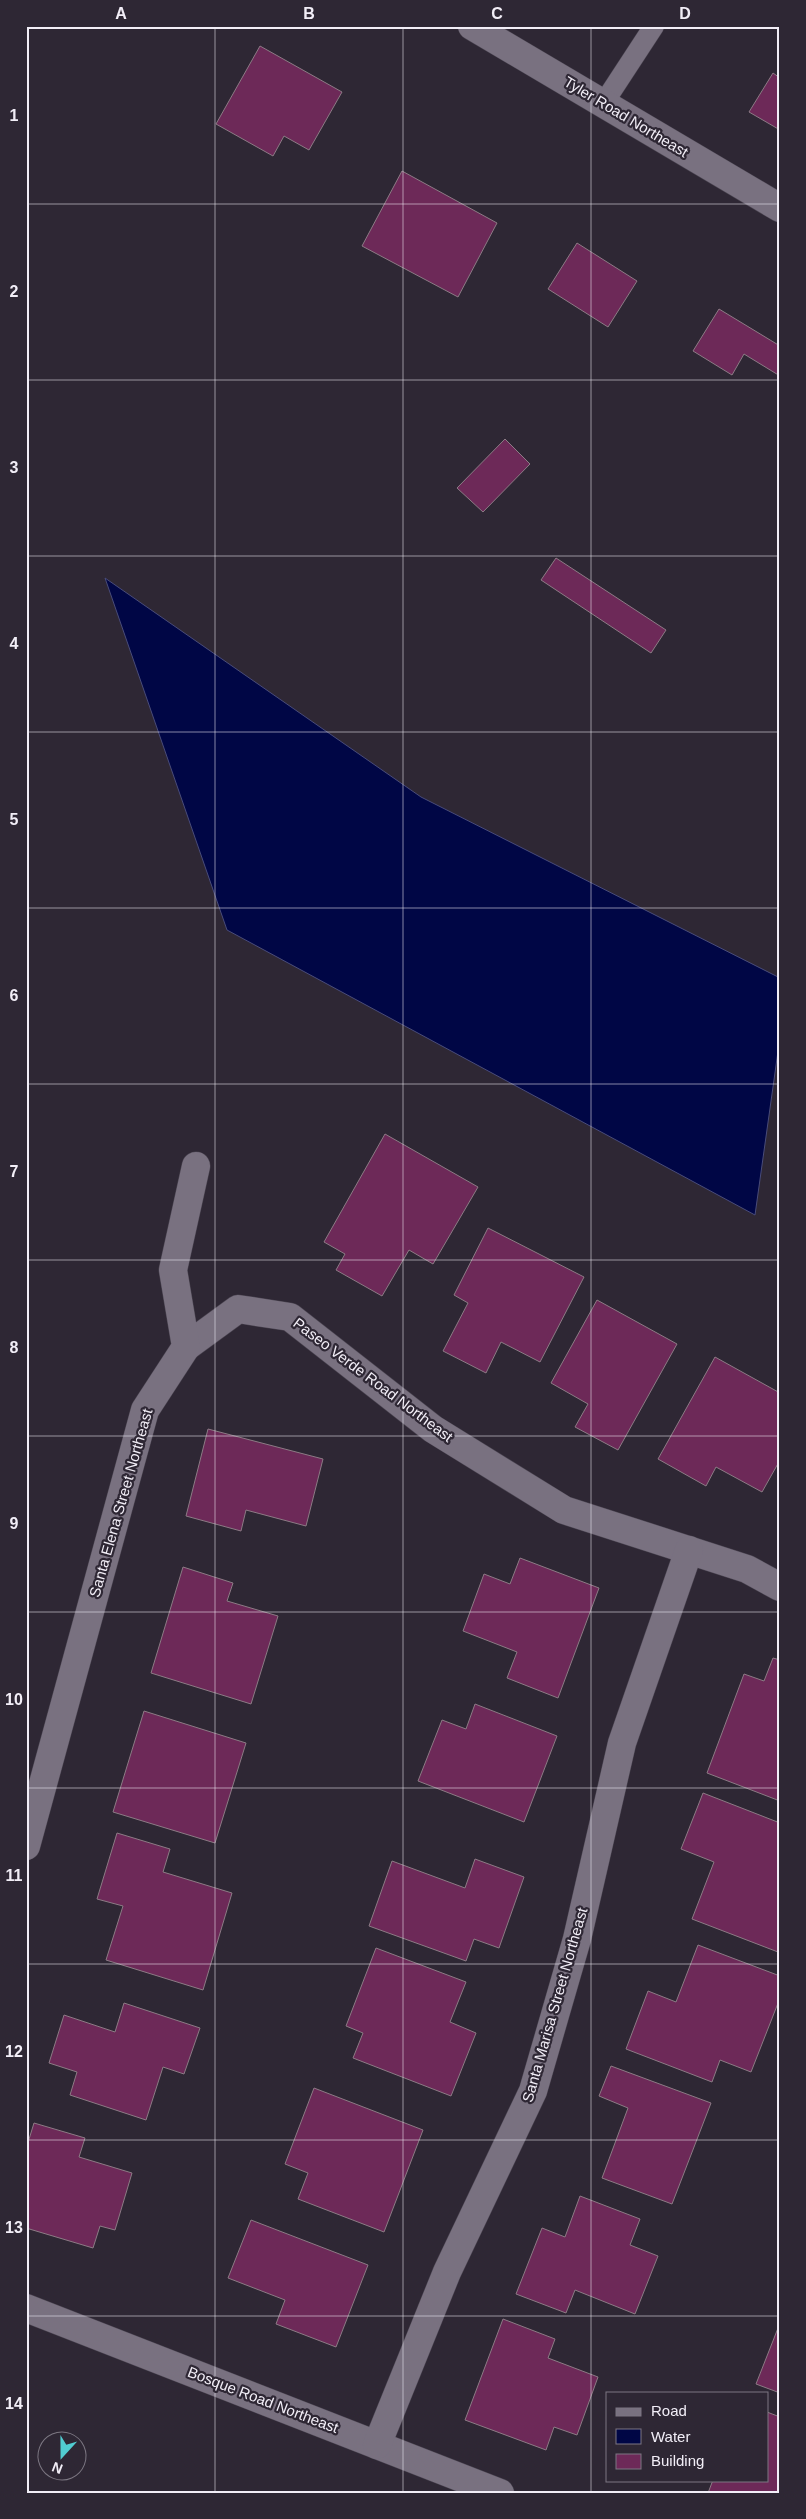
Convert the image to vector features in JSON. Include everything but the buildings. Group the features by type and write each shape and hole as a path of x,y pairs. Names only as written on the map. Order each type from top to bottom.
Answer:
{"street":[{"name":"Tyler Road Northeast","path":"472,26 780,208"},
{"path":"186,1347 173,1270 196,1166"},
{"name":"Paseo Verde Road Northeast","path":"186,1347 238,1309 290,1317 433,1429 564,1510 747,1569 780,1587"},
{"name":"Santa Elena Street Northeast","path":"26,1846 145,1410 186,1347"},
{"name":"Santa Marisa Street Northeast","path":"377,2445 447,2272 533,2091 577,1939 622,1743 689,1550"},
{"name":"Bosque Road Northeast","path":"26,2308 500,2493"}],"lane":[{"path":"604,104 654,26"}],"water":[{"path":"105,578 421,797 780,978 780,1037 755,1215 227,930"}]}
